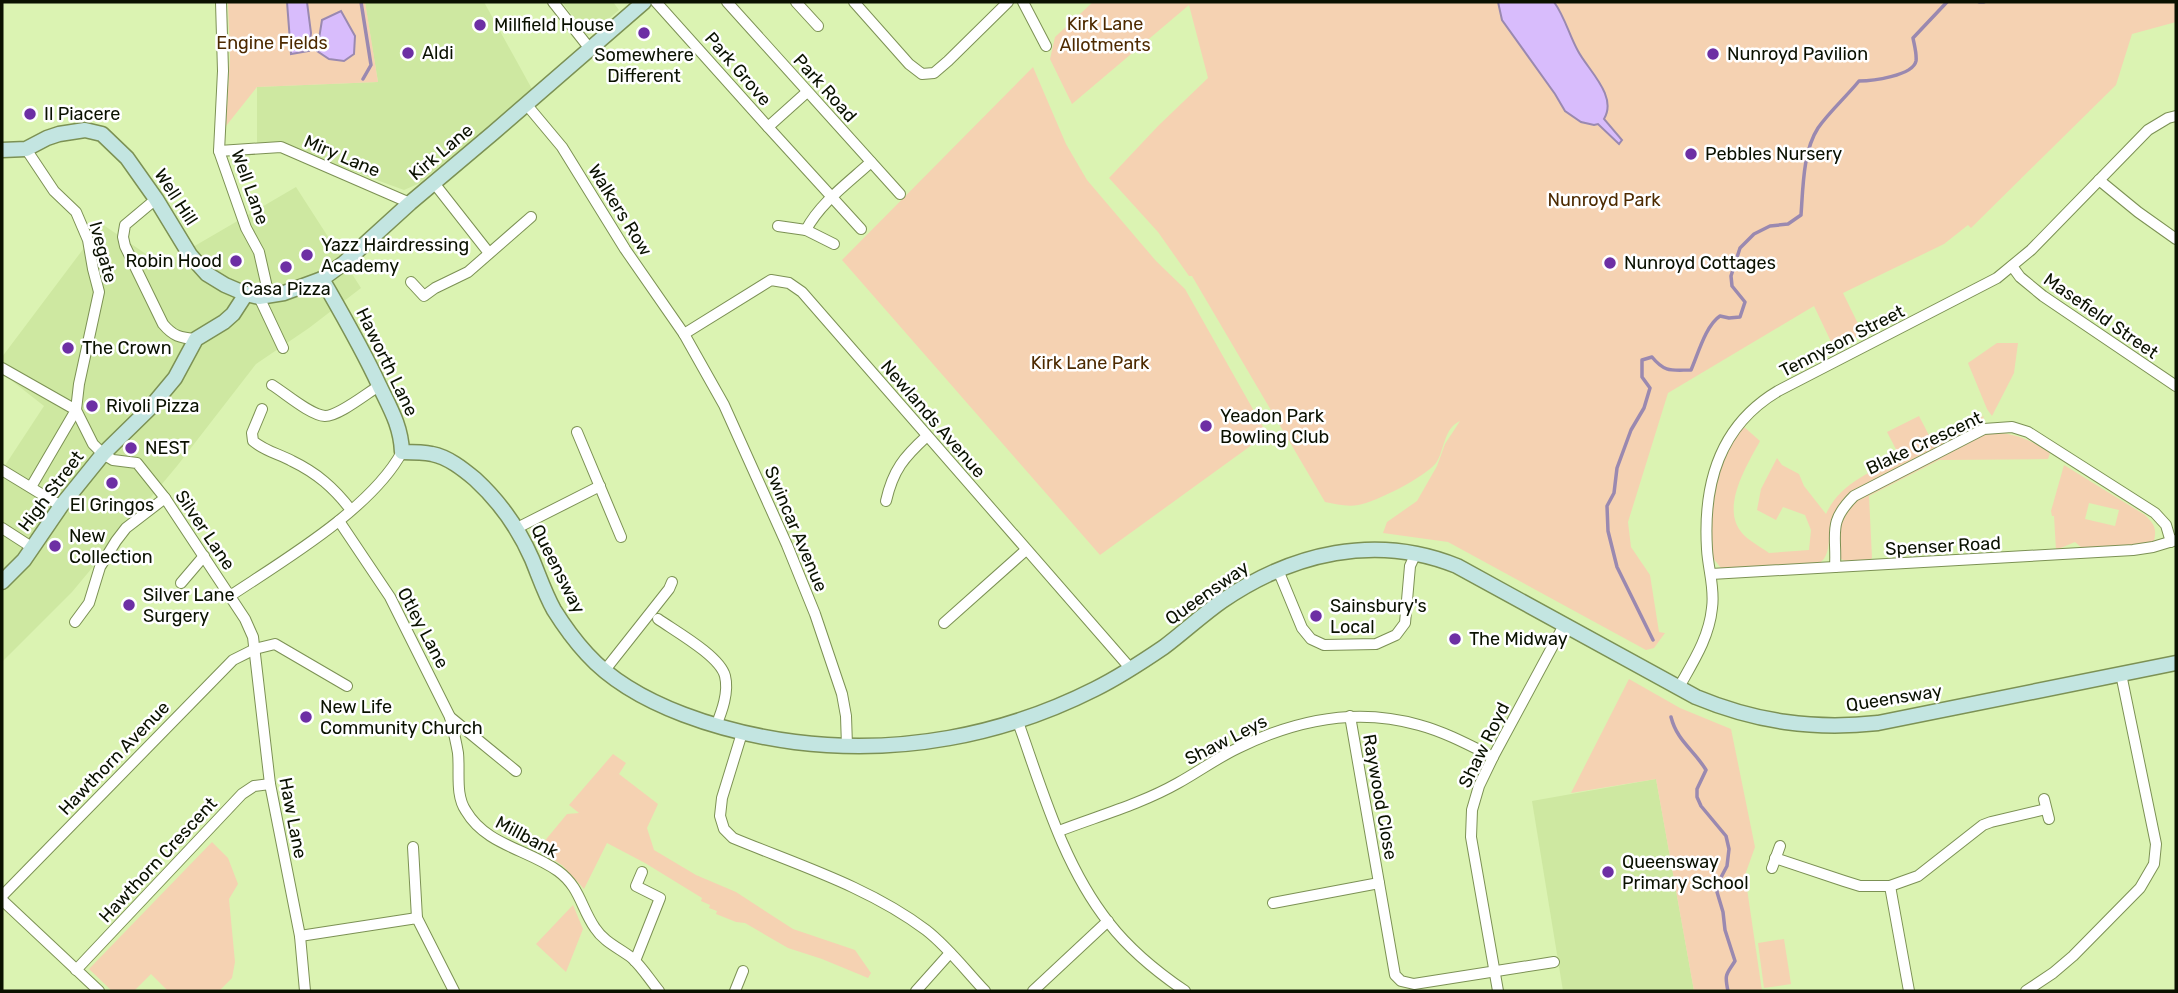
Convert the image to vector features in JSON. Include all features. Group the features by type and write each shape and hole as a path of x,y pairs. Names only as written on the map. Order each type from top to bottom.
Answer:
{"street":[{"name":"Well Lane","path":"221,2 223,71 219,152 246,228 259,252 258,296 283,348"},
{"path":"554,2 590,49"},
{"name":"Kirk Lane","path":"258,296 295,290 322,279 344,263 643,2"},
{"name":"Park Grove","path":"656,2 861,229"},
{"name":"Park Road","path":"727,2 900,194"},
{"path":"796,2 818,26"},
{"path":"854,2 909,64 922,74 934,73 1008,2"},
{"path":"1023,2 1046,46"},
{"name":"Park Grove","path":"768,127 807,92"},
{"name":"Walkers Row","path":"526,104 562,147 625,249 684,334"},
{"name":"Tennyson Street","path":"1679,687 1705,640 1712,607 1706,534 1709,484 1717,460 1751,411 1778,391 1997,278 2040,242 2148,130 2176,116"},
{"name":"Well Hill","path":"26,149 47,138 71,132 85,130 102,134 127,158 197,264 225,285 258,296"},
{"name":"Miry Lane","path":"219,152 281,148 410,203"},
{"path":"2,150 26,149"},
{"name":"Ivegate","path":"26,149 54,191 76,212 88,240 99,292 76,410"},
{"path":"806,230 812,219 832,198 871,162"},
{"path":"2099,180 2137,212 2176,239"},
{"path":"434,183 489,253"},
{"path":"156,199 125,225 123,237 125,246 169,332 179,338 196,339 224,323 258,296"},
{"path":"411,282 424,296 468,272 531,217"},
{"path":"778,226 806,230 834,244"},
{"name":"Masefield Street","path":"2012,266 2020,277 2043,296 2176,386"},
{"name":"Haworth Lane","path":"322,279 354,334 379,386 401,434 402,452"},
{"name":"Newlands Avenue","path":"684,334 771,280 789,283 802,292 1130,669"},
{"name":"Swincar Avenue","path":"684,334 724,405 815,614 842,694 846,746"},
{"name":"High Street","path":"2,582 33,548 61,506 103,454 150,408 175,378 196,339"},
{"path":"2,368 76,410 93,444 103,454"},
{"path":"272,385 308,409 326,416 340,411 379,386"},
{"path":"262,409 252,433 253,441 261,448 293,461 311,472 334,489 351,510"},
{"path":"31,487 76,410"},
{"name":"Blake Crescent","path":"1835,567 1834,528 1840,509 1854,496 1973,433 1995,426 2028,432 2141,503 2161,519 2174,541"},
{"path":"577,432 621,537"},
{"path":"886,501 890,482 904,457 927,436"},
{"path":"230,596 338,521 394,466 402,452"},
{"name":"Queensway","path":"402,452 434,454 453,463 498,501 517,528 553,607 569,633 605,670 653,701 716,726 796,742 846,746 926,743 1018,722 1056,708 1130,669 1221,601 1278,570 1307,560 1354,550 1394,549 1416,552 1457,566 1713,704 1750,716 1793,724 1834,726 1878,723 2176,663"},
{"name":"Silver Lane","path":"103,454 113,460 136,463 165,498 248,623 255,649"},
{"path":"2,470 61,506"},
{"path":"517,528 600,486"},
{"path":"75,622 89,603 100,567 116,541 126,528 165,498"},
{"name":"Otley Lane","path":"338,521 390,597 450,717 516,771"},
{"path":"2,528 33,548"},
{"name":"Spenser Road","path":"1711,574 2133,550 2174,541"},
{"path":"944,623 1026,550"},
{"path":"1278,570 1302,628 1311,639 1324,645 1376,644 1396,635 1405,623 1410,566 1416,552"},
{"path":"181,583 204,556"},
{"path":"605,670 672,582"},
{"path":"658,619 709,653 725,675 725,695 716,726"},
{"name":"Shaw Royd","path":"1498,991 1471,837 1475,798 1493,757 1564,625"},
{"path":"255,649 275,644 346,686"},
{"name":"Haw Lane","path":"255,649 270,784 300,936 305,991"},
{"name":"Hawthorn Avenue","path":"2,898 224,668 233,660 255,649"},
{"path":"2026,991 2053,973 2096,933 2140,888 2154,864 2156,844 2121,674"},
{"name":"Shaw Leys","path":"1059,831 1178,784 1235,749 1300,723 1350,716 1401,720 1449,735 1493,757"},
{"name":"Raywood Close","path":"1350,716 1395,975 1401,981 1414,984 1494,972"},
{"name":"Millbank","path":"450,717 458,754 461,800 477,826 490,837 559,872 572,885 594,928 603,939 635,961 659,991"},
{"path":"1018,722 1059,831 1086,888 1108,922 1129,946 1185,991"},
{"path":"742,733 722,798 719,816 724,829 733,838 867,894 902,914 928,931 985,991"},
{"name":"Hawthorn Crescent","path":"76,970 242,794 254,786 270,784"},
{"path":"1780,846 1773,863 1860,886 1890,886 1918,876 1991,821 2046,809"},
{"path":"413,847 417,918 454,991"},
{"path":"635,961 660,898 636,886 642,872"},
{"name":"Raywood Close","path":"1273,903 1379,883"},
{"path":"1890,886 1909,991"},
{"path":"2,898 99,991"},
{"path":"300,936 417,918"},
{"path":"1033,991 1108,922"},
{"path":"916,991 950,953"},
{"path":"1494,972 1555,962"},
{"path":"735,991 743,971"}],"shaded area":[{"path":"287,2 307,2 311,33 309,51 291,54"},
{"path":"365,2 484,2 532,89 420,183 404,190 279,144 257,143 257,87 378,82"},
{"path":"562,2 613,2 619,10 588,36"},
{"path":"1498,2 1554,2 1578,51 1605,92 1607,110 1604,119 1622,140 1619,144 1598,124 1581,122 1565,111 1502,20"},
{"path":"341,11 355,36 354,54 344,61 329,59 317,51 322,20"},
{"path":"296,187 361,288 256,364 177,466 72,592 2,662 2,470 44,406 2,373 2,357 102,224 162,265"},
{"name":"Queensway Primary School","path":"1656,779 1694,991 1563,991 1532,801"}],"green space":[{"name":"Engine Fields","path":"228,2 365,2 378,82 257,87 226,126 230,57"},
{"name":"Nunroyd Park","path":"1093,2 2176,2 2176,22 2132,34 2116,85 1971,228 1968,225 1944,244 1843,293 1863,334 1834,348 1814,306 1668,393 1628,522 1631,547 1650,575 1659,632 1665,633 1654,648 1646,650 1448,542 1383,533 1387,522 1417,501 1437,466 1445,444 1460,421 1447,434 1436,463 1411,482 1358,505 1325,502 1192,276 1189,276 1158,232 1109,178 1208,78 1189,5 1072,104 1050,59 1055,37"},
{"name":"Kirk Lane Park","path":"1033,67 1066,144 1087,180 1156,261 1185,289 1267,434 1100,555 842,260"},
{"path":"1997,343 2018,343 2014,373 1992,416 1968,363"},
{"path":"1919,416 1932,441 1984,416 1975,427 1852,491 1834,515 1826,556 1817,565 1721,568 1713,558 1714,489 1724,459 1743,426 1760,441 1738,487 1734,511 1736,523 1745,536 1769,553 1809,550 1811,530 1805,515 1783,507 1776,520 1757,510 1761,489 1777,458 1782,465 1799,474 1804,486 1826,514 1839,494 1848,486 1900,457 1887,432"},
{"path":"2001,433 2021,437 2038,446 2050,453 2048,459 1939,460 1869,496 1872,558 1857,563 1841,559 1838,555 1837,540 1842,519 1858,498 1971,440 1987,434"},
{"path":"2064,465 2145,515 2154,526 2154,541 2091,549 2082,548 2075,542 2056,550 2054,516 2051,511","holes":["2089,503 2119,510 2115,526 2085,519"]},
{"path":"1629,679 1680,708 1731,729 1755,847 1745,875 1762,991 1694,991 1656,779 1571,793"},
{"path":"613,754 626,763 619,774 658,804 647,828 654,850 696,875 736,892 793,929 855,950 871,973 868,978 788,948 745,923 716,914 717,911 701,901 702,898 607,843 584,889 563,866 538,849 567,814 579,813 569,805"},
{"path":"212,842 228,858 238,884 229,899 235,962 232,978 219,991 168,991 151,974 134,991 112,991 89,969"},
{"path":"573,905 583,929 566,972 536,944"},
{"path":"1784,939 1791,984 1764,988 1758,943"}],"waterway":[{"path":"361,2 371,65 363,79"},
{"path":"1653,640 1617,567 1608,531 1607,506 1614,493 1617,468 1650,388 1642,377 1642,360 1652,357 1665,368 1691,370 1715,320 1720,316 1740,317 1745,302 1732,286 1731,276 1740,248 1754,234 1770,226 1788,224 1801,215 1809,148 1818,128 1859,81 1891,77 1913,66 1916,61 1913,38 1947,2"},
{"path":"1979,2 1984,2"},
{"path":"1671,717 1682,739 1706,770 1697,789 1697,797 1701,806 1726,836 1729,849 1727,866 1718,883 1717,892 1735,961 1727,974 1728,991"}],"place":[{"name":"Millfield House","path":"480,25"},
{"name":"Somewhere Different","path":"644,33"},
{"name":"Aldi","path":"408,53"},
{"name":"Nunroyd Pavilion","path":"1713,54"},
{"name":"Il Piacere","path":"30,114"},
{"name":"Pebbles Nursery","path":"1691,154"},
{"name":"Yazz Hairdressing Academy","path":"307,255"},
{"name":"Robin Hood","path":"236,261"},
{"name":"Nunroyd Cottages","path":"1610,263"},
{"name":"Casa Pizza","path":"286,267"},
{"name":"The Crown","path":"68,348"},
{"name":"Rivoli Pizza","path":"92,406"},
{"name":"Yeadon Park Bowling Club","path":"1206,426"},
{"name":"NEST","path":"131,448"},
{"name":"El Gringos","path":"112,483"},
{"name":"New Collection","path":"55,546"},
{"name":"Silver Lane Surgery","path":"129,605"},
{"name":"Sainsbury's Local","path":"1316,616"},
{"name":"The Midway","path":"1455,639"},
{"name":"New Life Community Church","path":"306,717"},
{"name":"Queensway Primary School","path":"1608,872"}],"park label":[{"name":"Kirk Lane Allotments","path":"1105,34"}]}
